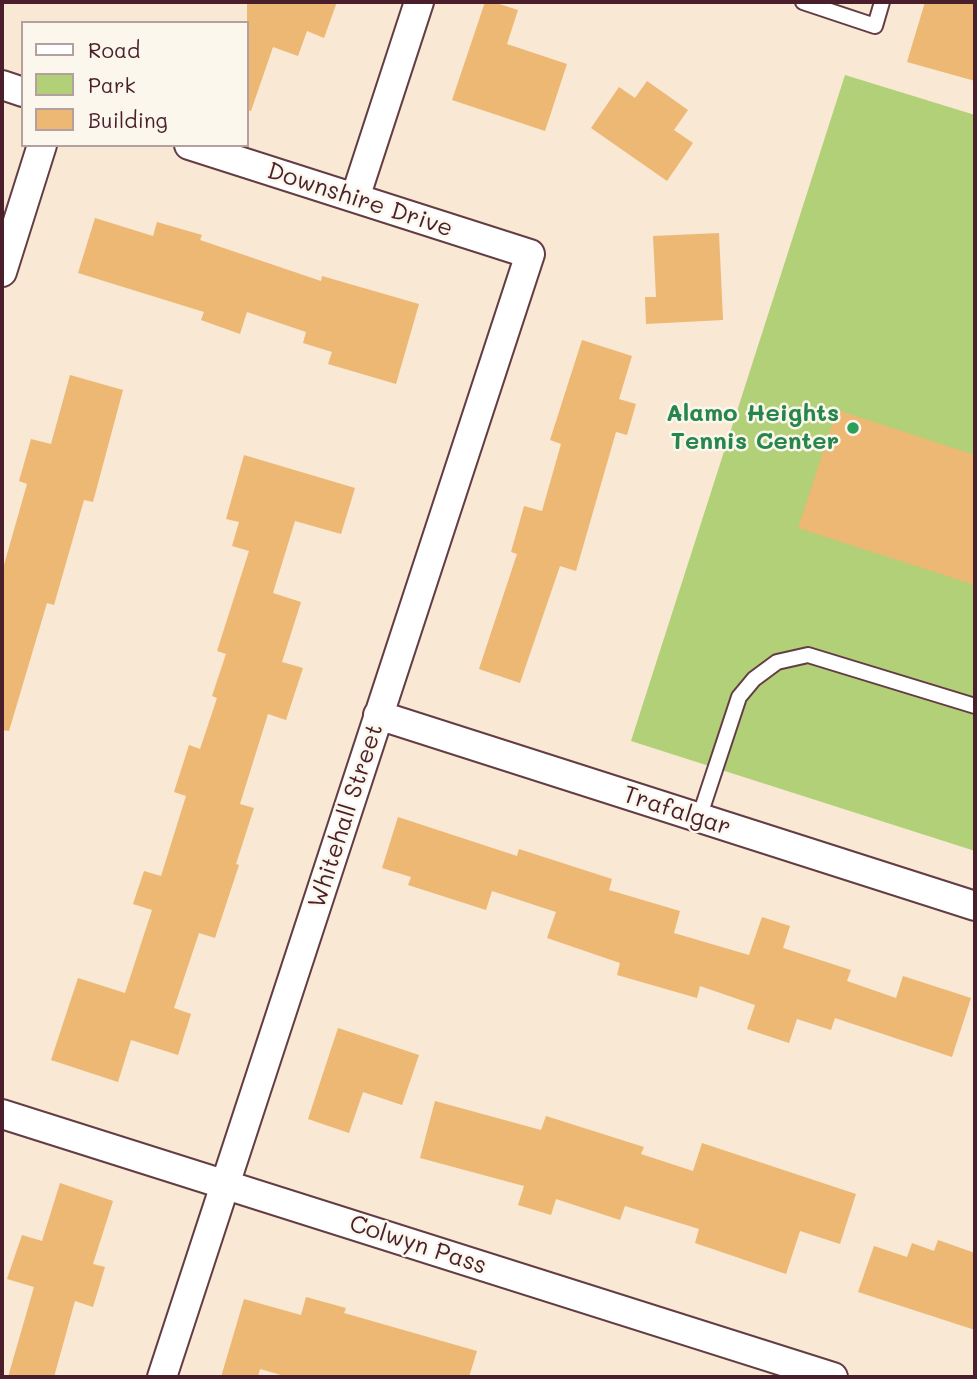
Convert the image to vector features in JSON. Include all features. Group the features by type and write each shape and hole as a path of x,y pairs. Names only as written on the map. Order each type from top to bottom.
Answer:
{"street":[{"path":"355,198 419,2"},
{"path":"2,85 21,91"},
{"path":"2,272 41,147"},
{"name":"Downshire Drive","path":"195,147 530,254"},
{"name":"Whitehall Street","path":"162,1377 530,254"},
{"name":"Trafalgar","path":"378,715 975,906"},
{"name":"Colwyn Pass","path":"2,1114 833,1377"}],"lane":[{"path":"803,2 875,26 882,2"},
{"path":"698,818 739,696 754,679 777,662 807,655 975,706"}],"green space":[{"name":"Alamo Heights Tennis Center","path":"845,75 975,115 975,851 631,741"}],"building":[{"path":"247,2 337,2 324,38 307,31 298,56 273,47 251,111 248,110"},
{"path":"485,2 518,10 507,44 567,64 545,131 452,100"},
{"path":"925,2 975,2 975,81 907,62"},
{"path":"647,81 688,110 674,130 693,143 667,181 591,128 619,87 635,98"},
{"path":"95,218 153,236 157,222 202,235 200,240 321,281 322,276 419,304 396,384 328,364 332,352 303,343 306,332 247,312 240,334 201,320 204,312 78,273"},
{"path":"719,233 723,320 646,324 645,297 656,297 653,236"},
{"path":"582,340 632,356 619,399 636,404 627,435 616,432 576,571 560,566 520,683 479,669 517,554 511,552 524,506 542,511 561,444 550,440"},
{"path":"70,375 123,390 93,502 84,500 54,605 47,603 9,731 2,730 2,572 27,484 19,481 31,439 51,444"},
{"path":"837,410 975,455 975,585 798,528"},
{"path":"244,455 355,488 341,534 295,521 273,593 301,602 282,662 303,668 286,720 268,714 240,804 254,808 236,864 239,865 215,938 199,933 174,1008 191,1014 178,1055 131,1040 118,1082 51,1060 78,978 125,993 152,910 133,904 144,871 161,876 186,796 174,792 189,745 200,749 217,698 212,696 226,654 217,651 249,551 232,546 239,522 226,519"},
{"path":"398,817 517,856 519,849 612,879 609,890 680,911 674,933 749,955 762,917 790,926 783,948 851,970 847,981 896,998 903,976 971,998 952,1057 835,1018 831,1030 797,1019 789,1043 747,1029 755,1005 700,986 697,998 617,975 620,963 547,938 556,912 492,891 486,910 408,885 411,877 382,868"},
{"path":"338,1028 419,1055 402,1105 363,1092 349,1133 308,1119"},
{"path":"435,1101 541,1130 546,1116 644,1147 641,1154 693,1171 702,1143 856,1194 840,1244 800,1231 786,1274 695,1243 699,1229 625,1206 620,1220 556,1199 551,1215 518,1205 524,1186 420,1158"},
{"path":"60,1183 113,1201 93,1264 105,1267 93,1307 75,1301 54,1377 8,1377 34,1287 7,1279 22,1235 42,1241"},
{"path":"938,1240 975,1253 975,1330 858,1292 874,1246 907,1257 912,1243 934,1251"},
{"path":"306,1297 346,1308 344,1313 477,1351 469,1377 288,1377 260,1369 258,1377 221,1377 244,1299 301,1315"}],"place":[{"name":"Alamo Heights Tennis Center","path":"853,428"}]}
